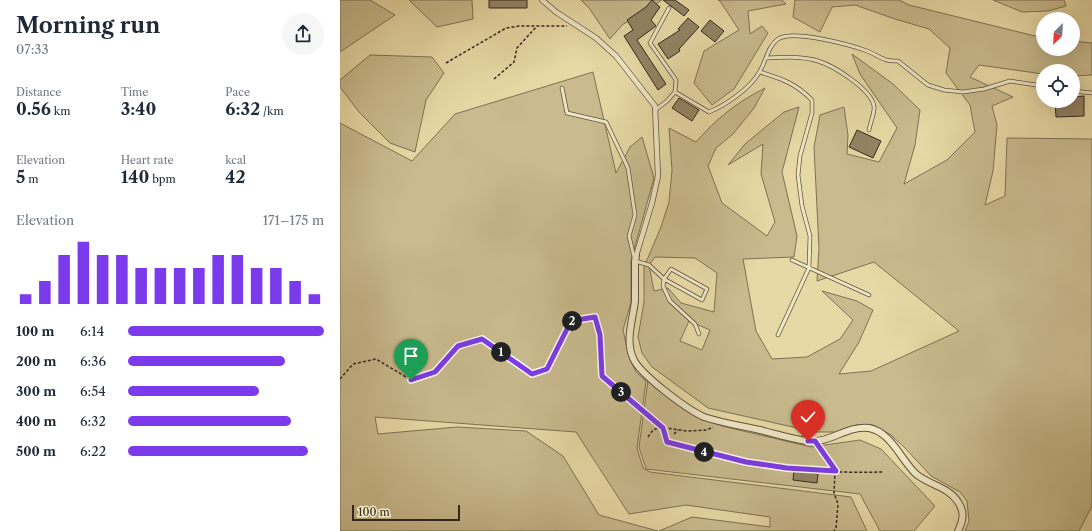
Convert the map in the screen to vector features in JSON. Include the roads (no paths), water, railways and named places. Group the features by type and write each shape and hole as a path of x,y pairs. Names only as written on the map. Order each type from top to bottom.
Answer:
{"street":[{"path":"542,0 556,12 596,38 616,56 655,106 658,176 652,203 635,258 635,301 630,342 632,357 641,371 656,384 703,416 808,441 828,439 862,428 880,432 916,474 951,494 957,500 963,514 958,531"}],"lane":[{"path":"656,110 675,92 676,80 650,43 669,8"},
{"path":"675,92 709,112 721,107 738,96 760,72 769,50 778,39 793,35 835,41 867,51 887,62 898,61 928,85 944,90 963,92 984,90 1010,81 1036,85"},
{"path":"766,58 792,57 818,61 838,71 862,88 871,98 874,108 869,130"},
{"path":"760,72 784,79 800,88 812,100 812,113 800,156 798,175 802,206 810,236 809,268 778,335"},
{"path":"562,88 567,113 606,122 628,168 635,215 629,236 635,258 649,264 664,279 702,300 707,289 671,269 664,279 663,286 670,301 695,324 699,334"},
{"path":"1080,91 1092,93"},
{"path":"792,260 869,296"}]}
